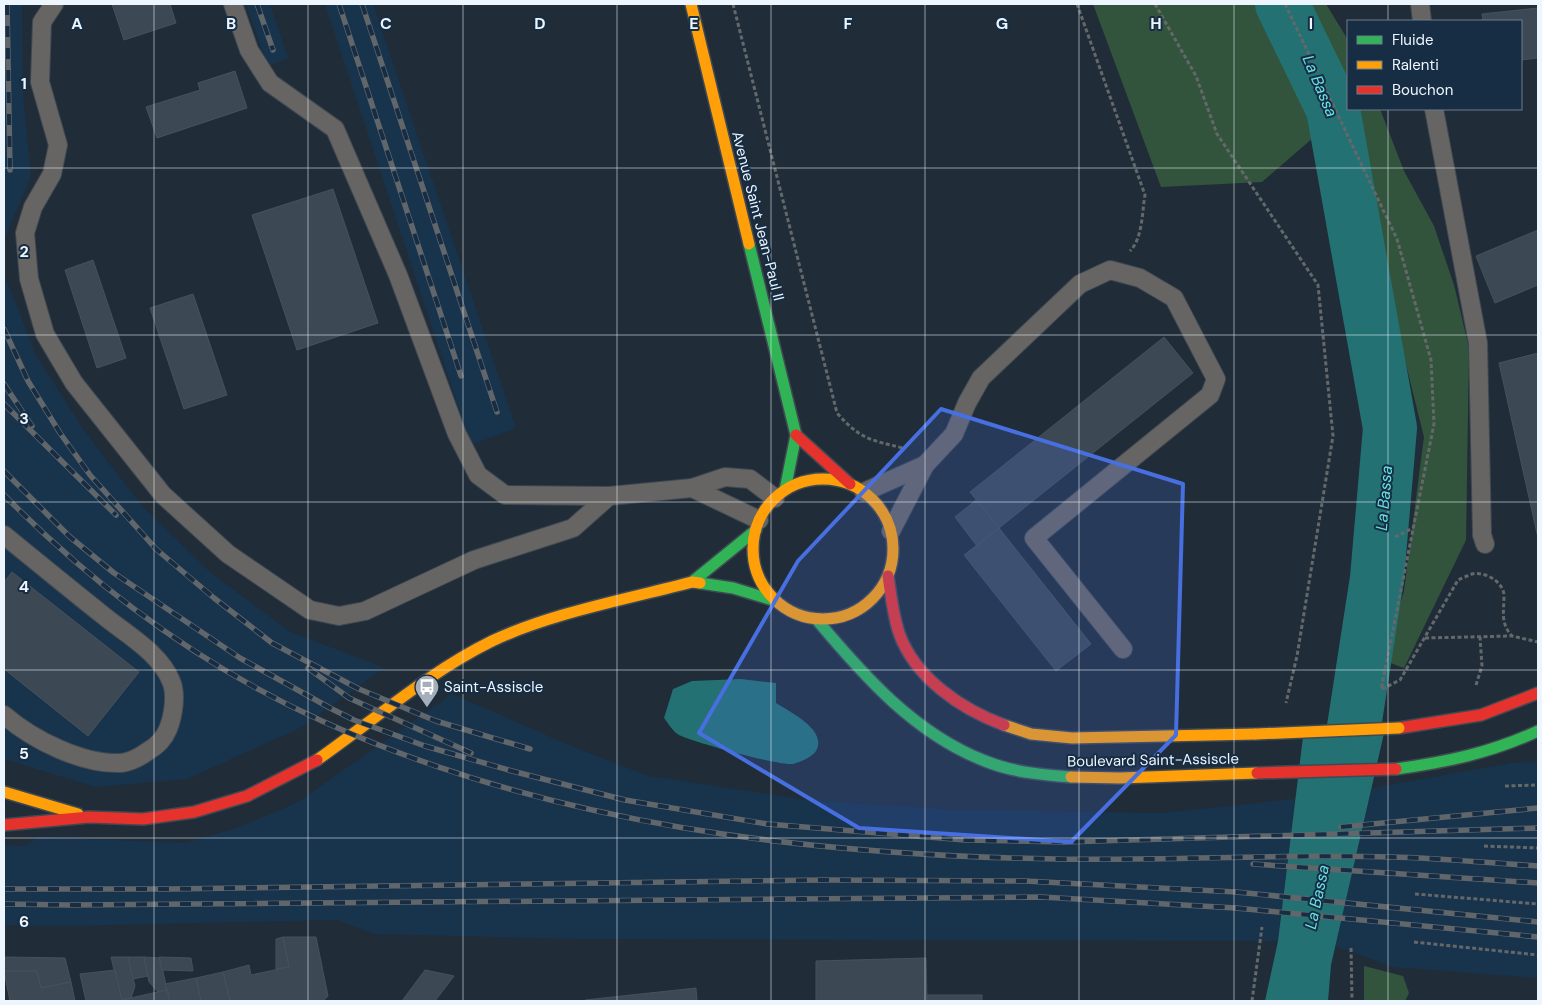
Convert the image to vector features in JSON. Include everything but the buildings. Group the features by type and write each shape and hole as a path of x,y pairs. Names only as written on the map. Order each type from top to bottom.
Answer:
{"street":[{"name":"Avenue Saint Jean-Paul II","path":"692,4 796,435 780,494"},
{"path":"758,526 753,550 756,569 763,586 776,601 795,614 818,620 840,618 860,609 876,595 888,576 893,554 891,530 880,509 796,435"},
{"path":"692,582 758,526 780,494 806,481 829,479 857,488"},
{"name":"Boulevard Saint-Assiscle","path":"888,576 895,621 907,651 922,672 948,695 994,720 1019,729 1049,736 1079,738 1256,734 1399,728 1487,712 1538,694"},
{"path":"4,826 89,817 143,819 194,812 247,796 318,760 430,677 494,640 552,619 692,582 732,588 776,601"},
{"name":"Boulevard Saint-Assiscle","path":"818,620 865,676 929,730 957,748 986,762 1022,771 1076,777 1396,768 1449,762 1516,741 1538,731"},
{"path":"4,792 89,817"}],"lane":[{"path":"54,4 42,22 40,82 58,145 52,174 33,207 25,233 29,279 45,334 74,383 163,495 228,554 310,610 339,616 365,611 474,560 573,528 609,496"},
{"path":"233,4 249,50 270,82 335,128 398,275 456,434 478,475 506,495 609,496 692,488 724,477 750,479 780,494"},
{"path":"1420,4 1422,20"},
{"path":"1434,110 1478,343 1482,535 1485,544"},
{"path":"891,530 925,466 954,434 980,378 1080,284 1110,270 1140,278 1174,298 1216,379 1210,395 1034,538 1123,649"},
{"path":"857,488 925,466"},
{"path":"692,488 758,526"},
{"path":"4,535 152,655 172,682 173,699 172,719 166,734 157,746 139,758 121,763 88,759 60,749 21,729 4,715"}],"path":[{"path":"733,4 837,413 854,431 874,441 906,449 925,466"},
{"path":"1077,4 1145,194 1140,227 1134,247 1110,270"},
{"path":"1155,4 1196,76 1218,134 1318,285 1333,436 1298,656 1285,706"},
{"path":"1285,4 1397,239 1431,360 1434,424 1381,690 1400,680 1458,580 1474,574 1486,575 1497,581 1504,594 1503,621 1512,636"},
{"path":"1395,537 1413,528"},
{"path":"1424,638 1512,636 1538,642"},
{"path":"1480,637 1482,666 1475,687 1487,712"},
{"path":"1504,786 1538,785"},
{"path":"1484,846 1538,848"},
{"path":"1415,894 1538,904"},
{"path":"1252,1001 1262,926"},
{"path":"1414,942 1538,955"},
{"path":"1351,948 1352,1001"}],"highlighted area":[{"path":"941,409 1183,484 1176,735 1071,842 859,828 699,733 798,561"}],"shaded area":[{"path":"4,4 22,4 23,94 31,176 4,240"},
{"path":"246,4 270,4 288,58 268,66"},
{"path":"325,4 373,4 516,428 471,445"},
{"path":"1093,4 1326,4 1347,38 1347,110 1380,110 1404,171 1434,226 1454,285 1469,348 1466,540 1404,668 1383,660 1404,591 1424,437 1343,112 1262,182 1161,187"},
{"path":"4,274 37,357 83,429 142,506 210,572 289,631 384,668 300,728 187,779 96,787 4,759"},
{"path":"452,694 576,748 649,776 814,801 960,810 1162,813 1295,799 1278,941 577,939 375,934 338,920 66,926 4,925 4,845 26,846 38,837 185,843 240,827 298,802"},
{"path":"1538,762 1538,978 1393,967 1335,946 1372,788 1511,763"},
{"path":"1364,966 1403,976 1409,993 1405,1001 1364,1001"}],"water":[{"path":"741,679 776,683 776,703 806,722 812,729 817,736 816,751 806,759 793,764 754,758 679,735 664,718 673,689 692,681"},
{"path":"1385,729 1331,965 1328,1001 1265,1001 1278,941 1303,737"}],"waterway":[{"name":"La Bassa","path":"1282,4 1333,109 1390,428 1377,578 1354,727 1341,789"}],"railway":[{"path":"7,4 10,170"},
{"path":"257,4 273,50"},
{"path":"339,4 461,376"},
{"path":"362,4 497,412"},
{"path":"4,329 28,381 60,433 90,475 156,549 214,598 272,643 359,689 436,721 530,749"},
{"path":"4,384 32,426"},
{"path":"4,404 116,515"},
{"path":"4,471 70,537 114,573 240,658 332,709 354,720 425,746 625,800 767,824 965,840 1064,842 1538,828"},
{"path":"4,495 75,562 113,593 193,650 278,700 322,721 409,757 498,786 589,809 682,828 775,841 868,850 962,856 1056,859 1391,857 1538,866"},
{"path":"308,668 349,698 471,753"},
{"path":"1341,827 1538,808"},
{"path":"1253,864 1538,883"},
{"path":"4,889 170,889 824,880 1025,881 1236,892 1538,922"},
{"path":"4,904 1041,897 1236,908 1538,937"}],"traffic: fast":[{"path":"749,244 796,435 785,490"},
{"path":"692,582 756,530"},
{"path":"700,583 733,588 776,601"},
{"path":"817,620 872,682 913,719 936,735 960,749 995,765 1027,772 1071,777"},
{"path":"1396,769 1468,756 1538,731"}],"traffic: slow":[{"path":"691,4 749,244"},
{"path":"823,479 850,485 862,491 872,500 881,510 887,522 893,549 887,576 881,588 872,598 862,607 850,613 823,619 796,613 784,607 774,598 765,588 759,576 753,549 759,522 765,510 774,500 784,491 796,485 823,479"},
{"path":"317,760 446,667 492,641 539,622 590,607 692,582 700,583"},
{"path":"1004,725 1031,734 1072,738 1256,734"},
{"path":"1256,734 1399,728"},
{"path":"1071,777 1120,778 1257,773"},
{"path":"4,792 78,814"}],"traffic: jam":[{"path":"796,435 850,484"},
{"path":"888,576 899,633 906,649 916,664 928,678 956,701 1004,725"},
{"path":"1399,728 1481,715 1538,693"},
{"path":"4,825 89,817 143,819 194,812 247,796 317,760"},
{"path":"1257,773 1396,769"}],"place":[{"name":"Saint-Assiscle","path":"427,708"}]}
